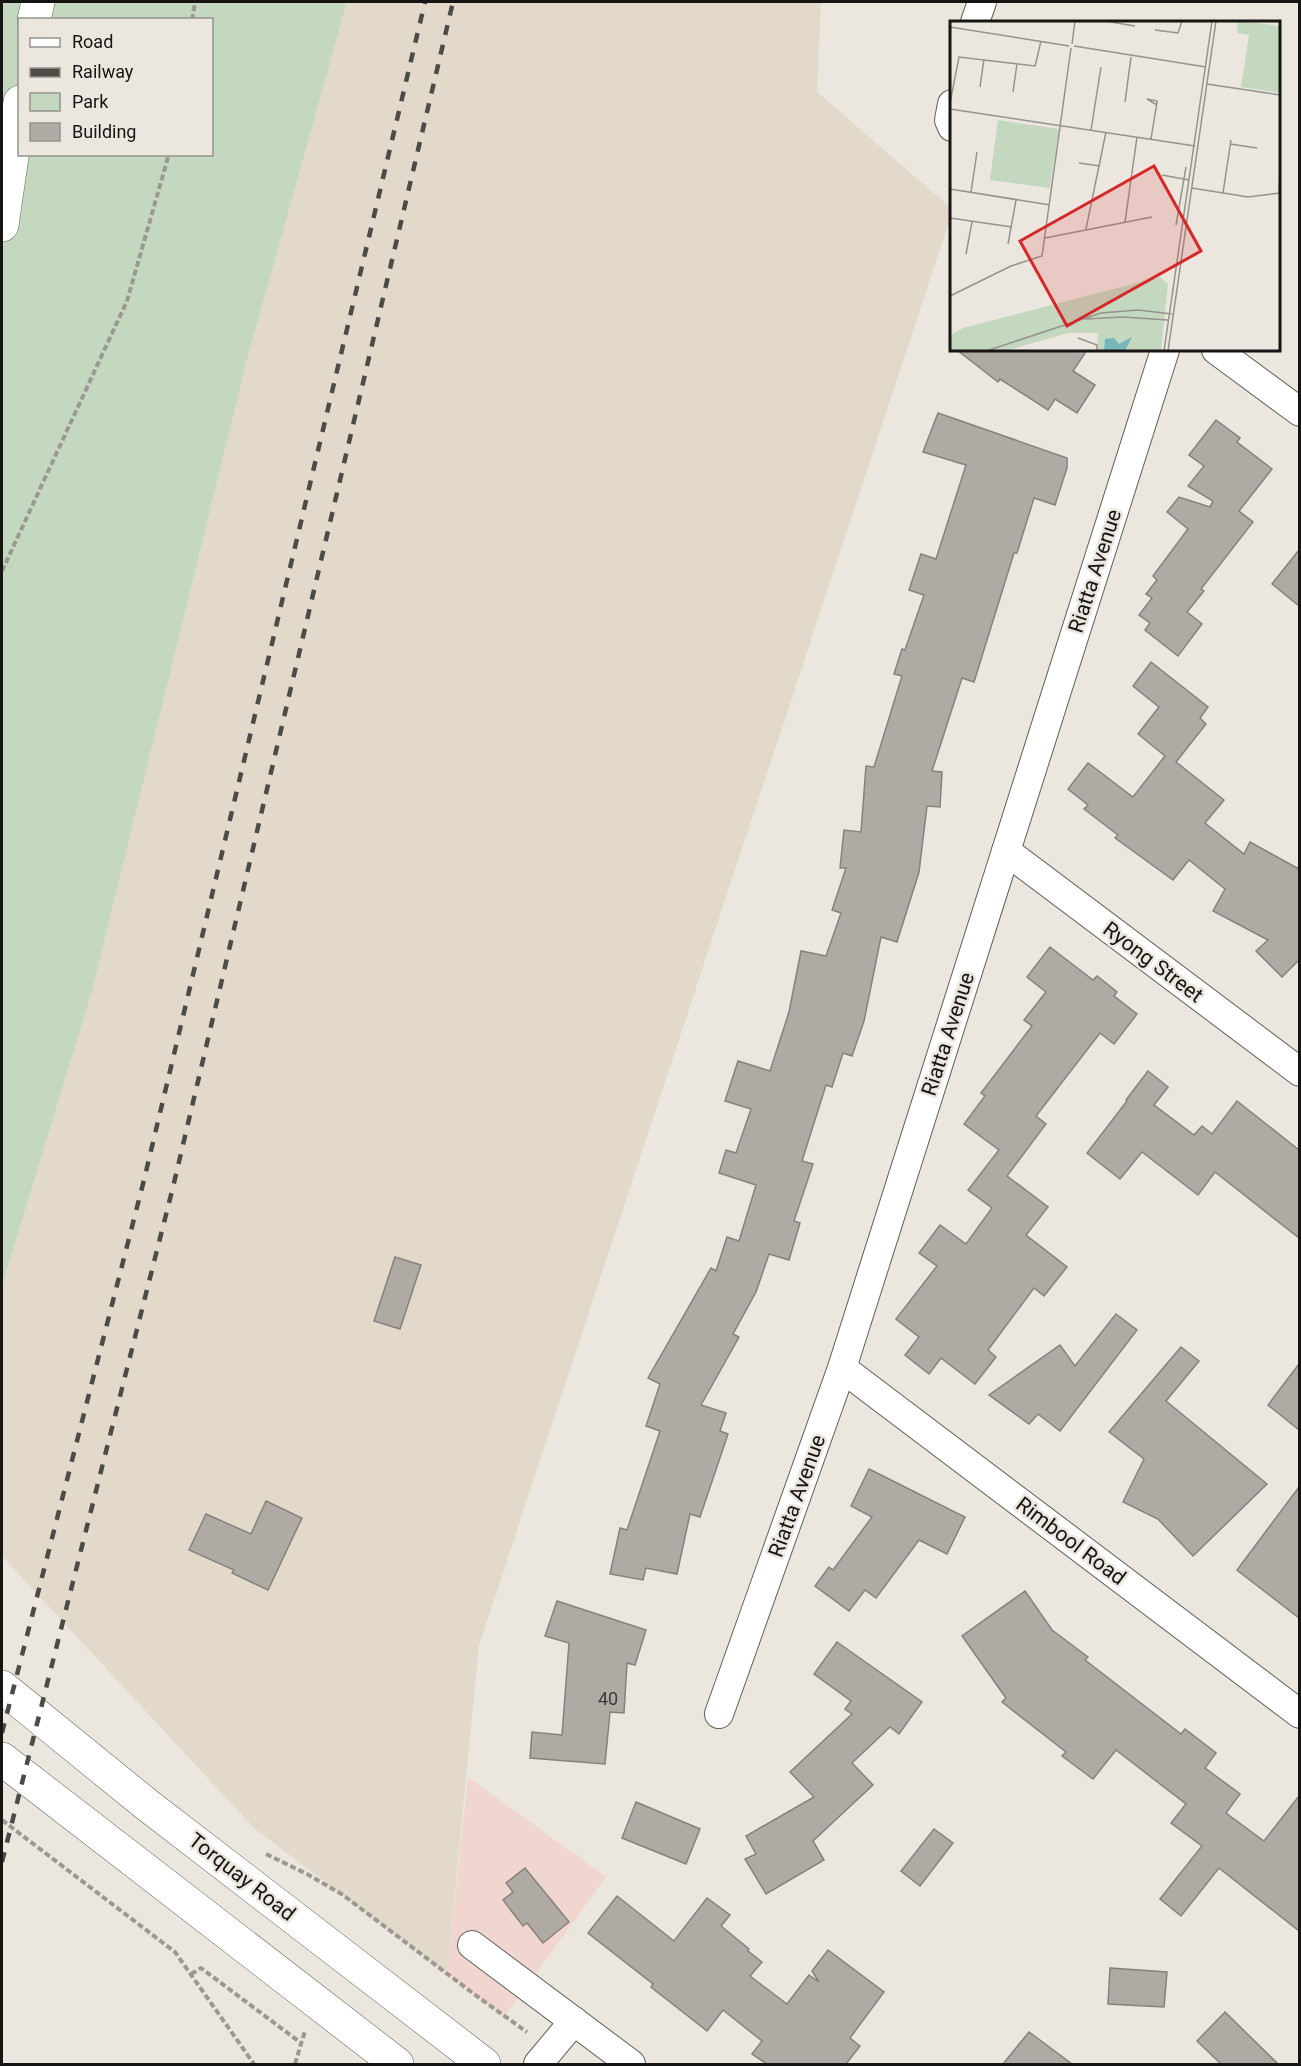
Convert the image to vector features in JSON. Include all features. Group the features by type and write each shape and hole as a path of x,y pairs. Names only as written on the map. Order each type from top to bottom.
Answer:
{"main road":[{"path":"34,18 38,2"},
{"path":"2,138 18,97"},
{"path":"2,225 18,116"},
{"name":"Torquay Road","path":"2,1687 146,1804 484,2064"},
{"path":"2,1759 397,2064"}],"street":[{"path":"975,21 982,2"},
{"name":"Riatta Avenue","path":"719,1714 842,1368 1165,351"},
{"path":"1217,351 1299,412"},
{"name":"Ryong Street","path":"1006,851 1299,1072"},
{"name":"Rimbool Road","path":"842,1368 1299,1714"},
{"path":"472,1945 631,2064"},
{"path":"545,2056 574,2021"}],"path":[{"path":"192,18 195,2"},
{"path":"2,571 127,301 168,156"},
{"path":"2,1820 175,1952 254,2064"},
{"path":"259,1851 307,1874 343,1895 474,1994 545,2056"},
{"path":"190,1974 201,1968 302,2043"}],"shaded area":[{"path":"347,2 821,2 817,92 950,207 950,219 479,1645 447,1974 255,1829 2,1556 2,1286 92,991 247,360"},
{"path":"468,1777 606,1877 504,2017 447,1974"}],"green space":[{"path":"2,2 347,2 247,360 92,991 2,1286"}],"building":[{"path":"958,351 1086,351 1073,371 1095,385 1077,413 1055,399 1048,410 1000,379 998,382"},
{"path":"938,413 1067,458 1067,468 1055,505 1034,498 1017,553 1014,553 974,682 962,678 932,771 942,772 940,807 927,806 919,872 897,942 881,937 864,1021 852,1056 843,1053 832,1087 826,1085 802,1161 813,1164 794,1221 800,1223 789,1260 769,1254 756,1292 733,1334 739,1337 701,1405 726,1413 720,1431 728,1434 700,1517 690,1514 677,1574 646,1568 643,1580 610,1574 620,1528 627,1530 660,1431 646,1426 660,1384 648,1378 711,1268 716,1271 727,1237 739,1241 756,1185 719,1173 726,1150 736,1153 751,1109 725,1101 738,1061 770,1071 789,1012 801,951 826,956 841,913 832,910 846,868 840,868 844,830 861,832 866,766 874,767 902,676 894,674 924,595 909,590 921,554 936,559 966,465 923,452"},
{"path":"1216,420 1240,438 1237,442 1272,469 1239,511 1253,522 1201,589 1204,591 1187,612 1202,624 1178,656 1145,630 1150,623 1139,615 1152,598 1146,594 1157,580 1153,576 1188,529 1167,512 1179,497 1210,507 1213,501 1188,486 1204,466 1189,455"},
{"path":"1299,550 1299,606 1272,584"},
{"path":"1151,662 1208,707 1200,718 1206,724 1176,762 1224,800 1205,823 1244,854 1250,842 1299,869 1299,960 1282,977 1256,951 1268,940 1213,911 1225,889 1189,860 1173,880 1115,838 1118,835 1084,809 1088,805 1068,789 1088,763 1133,797 1165,756 1138,734 1159,707 1133,686"},
{"path":"1050,947 1093,980 1097,976 1117,992 1114,996 1137,1014 1114,1044 1100,1033 1036,1116 1046,1124 1007,1176 1048,1207 1026,1235 1067,1267 1044,1296 1034,1288 988,1350 996,1357 975,1384 941,1358 929,1374 905,1355 919,1337 896,1319 937,1266 919,1253 940,1225 966,1244 992,1208 968,1190 999,1150 964,1124 985,1096 981,1093 1032,1026 1024,1020 1046,992 1027,977"},
{"path":"1148,1071 1168,1087 1154,1105 1194,1135 1202,1126 1212,1134 1237,1101 1299,1150 1299,1238 1215,1172 1198,1195 1142,1152 1120,1179 1087,1153"},
{"path":"395,1257 421,1265 400,1329 374,1321"},
{"path":"1116,1314 1137,1330 1060,1431 1038,1414 1029,1424 989,1395 1060,1345 1075,1366"},
{"path":"1181,1347 1199,1361 1166,1401 1267,1484 1193,1556 1158,1519 1123,1502 1144,1459 1109,1432"},
{"path":"1299,1364 1299,1430 1268,1405"},
{"path":"869,1469 965,1517 947,1554 919,1540 876,1598 865,1590 849,1611 815,1586 829,1567 833,1570 872,1517 851,1506"},
{"path":"1299,1487 1299,1618 1237,1570"},
{"path":"266,1501 302,1518 268,1590 232,1573 234,1570 189,1550 206,1514 251,1534"},
{"path":"1025,1591 1052,1630 1088,1657 1085,1660 1181,1734 1185,1729 1216,1753 1205,1768 1240,1794 1226,1813 1264,1841 1299,1796 1299,1931 1219,1868 1181,1916 1160,1899 1202,1846 1171,1823 1186,1804 1116,1750 1093,1779 1062,1756 1066,1752 1002,1702 1006,1698 962,1636"},
{"path":"557,1601 646,1630 635,1665 627,1663 624,1713 610,1712 605,1764 530,1758 532,1732 562,1735 569,1643 545,1636"},
{"path":"837,1642 922,1702 899,1734 890,1727 852,1763 873,1785 813,1841 824,1860 766,1894 745,1859 756,1854 746,1836 814,1797 790,1772 852,1714 845,1709 851,1701 814,1674"},
{"path":"636,1802 700,1829 686,1864 622,1838"},
{"path":"934,1829 953,1843 920,1886 901,1871"},
{"path":"525,1868 569,1922 543,1943 527,1923 523,1926 503,1900 513,1892 506,1883"},
{"path":"617,1896 674,1941 707,1898 730,1915 721,1926 762,1962 750,1976 787,2004 809,1975 819,1982 812,1971 828,1950 884,1992 850,2038 860,2046 846,2064 767,2064 752,2054 762,2041 723,2010 707,2031 651,1987 653,1984 588,1933"},
{"path":"1110,1968 1167,1972 1164,2007 1108,2004"},
{"path":"1225,2012 1278,2064 1221,2064 1197,2041"},
{"path":"1029,2032 1072,2064 1003,2064"}],"railway":[{"path":"2,1733 144,1180 425,2"},
{"path":"2,1862 173,1187 453,2"}]}
